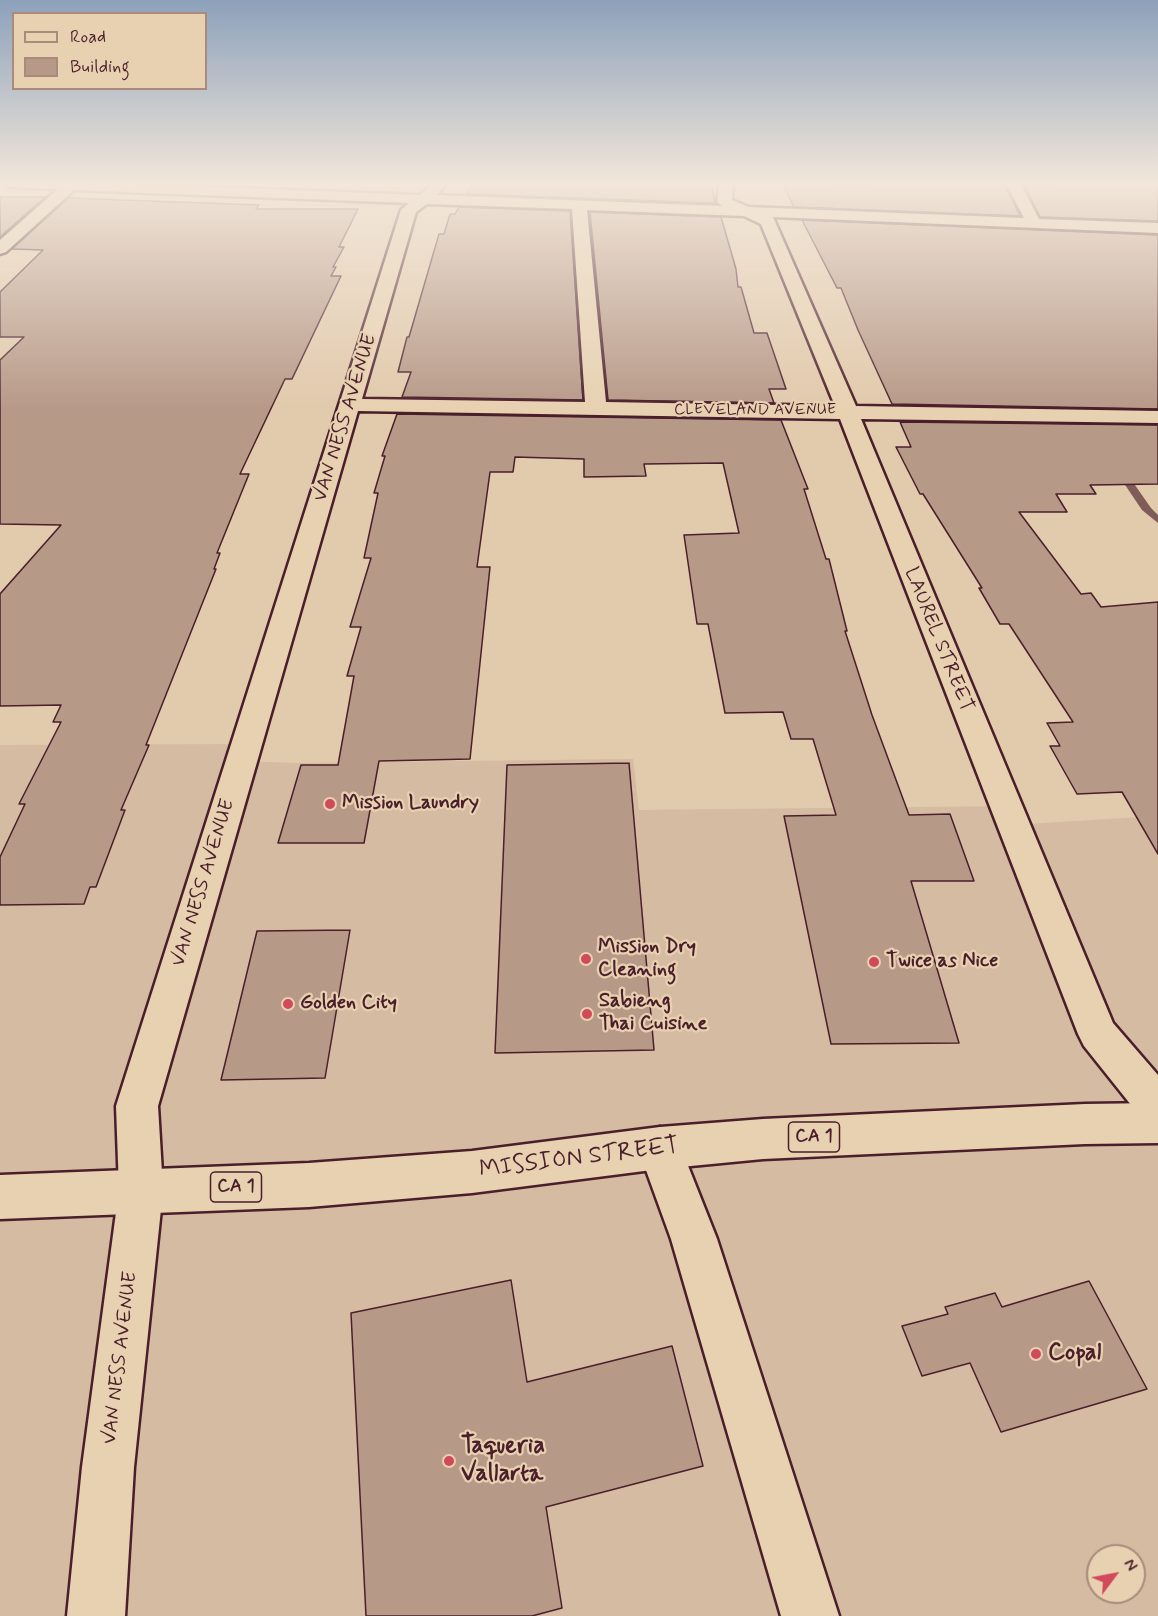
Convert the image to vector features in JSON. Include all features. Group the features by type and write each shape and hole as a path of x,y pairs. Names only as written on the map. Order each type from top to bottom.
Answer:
{"main road":[{"name":"VAN NESS AVENUE","path":"96,1616 108,1467 141,1190 137,1106 395,258"},
{"path":"584,258 597,410"},
{"name":"LAUREL STREET","path":"783,258 1098,1034 1158,1106"},
{"name":"CLEVELAND AVENUE","path":"351,405 1158,417"},
{"name":"MISSION STREET","path":"0,1197 309,1185 472,1172 660,1148 774,1138 1085,1124 1158,1123"},
{"path":"660,1148 697,1250 810,1616"}],"shaded area":[{"path":"244,744 240,761 297,763 633,759 639,810 1003,806 1010,825 1158,816 1158,1616 0,1616 0,745"}],"building":[{"path":"34,258 338,258 331,276 341,276 292,379 285,379 240,474 249,474 217,553 220,553 214,569 216,569 146,745 149,745 121,810 125,810 96,887 90,887 84,904 0,905 0,857 25,804 19,804 61,722 53,722 61,705 0,706 0,594 61,525 0,524 0,360 24,337 0,337 0,292"},
{"path":"432,258 573,258 583,400 402,397 411,372 398,372 407,337 409,337"},
{"path":"594,258 733,258 738,287 741,287 754,333 767,333 786,389 769,389 774,403 608,400"},
{"path":"822,258 1158,258 1158,409 892,404 841,288 837,288"},
{"path":"397,414 781,420 808,489 804,489 826,559 829,559 847,631 845,631 872,715 909,815 950,814 974,881 911,881 959,1043 831,1044 784,816 836,815 813,739 791,739 783,712 725,713 708,624 697,624 684,535 739,533 723,463 644,464 646,476 584,477 584,459 515,457 513,472 490,472 477,567 490,567 470,759 379,761 364,843 278,843 301,765 338,765 354,676 347,676 361,627 350,627 371,558 364,558 378,493 374,493 385,456 382,456"},
{"path":"900,422 1158,425 1158,484 1090,485 1096,494 1056,494 1067,512 1019,512 1081,594 1091,593 1101,607 1158,602 1158,854 1122,792 1077,794 1050,746 1060,746 1047,723 1073,722 1009,624 1000,624 979,588 982,588 923,494 920,494 896,447 911,447"},
{"path":"629,763 654,1050 495,1053 507,765"},
{"name":"Golden City","path":"350,930 325,1078 221,1080 257,931"},
{"name":"Taqueria Vallarta","path":"511,1280 527,1382 672,1346 703,1466 546,1507 562,1608 532,1616 366,1616 351,1313"},
{"name":"Copal","path":"1089,1281 1147,1389 1001,1432 970,1363 922,1376 902,1326 948,1314 945,1307 995,1293 1002,1307"}],"waterway":[{"path":"1120,470 1147,510 1158,520"}],"place":[{"name":"Mission Laundry","path":"330,804"},
{"name":"Mission Dry Cleaning","path":"586,959"},
{"name":"Twice as Nice","path":"874,962"},
{"name":"Golden City","path":"288,1004"},
{"name":"Sabieng Thai Cuisine","path":"587,1014"},
{"name":"Copal","path":"1036,1354"},
{"name":"Taqueria Vallarta","path":"449,1461"}]}
